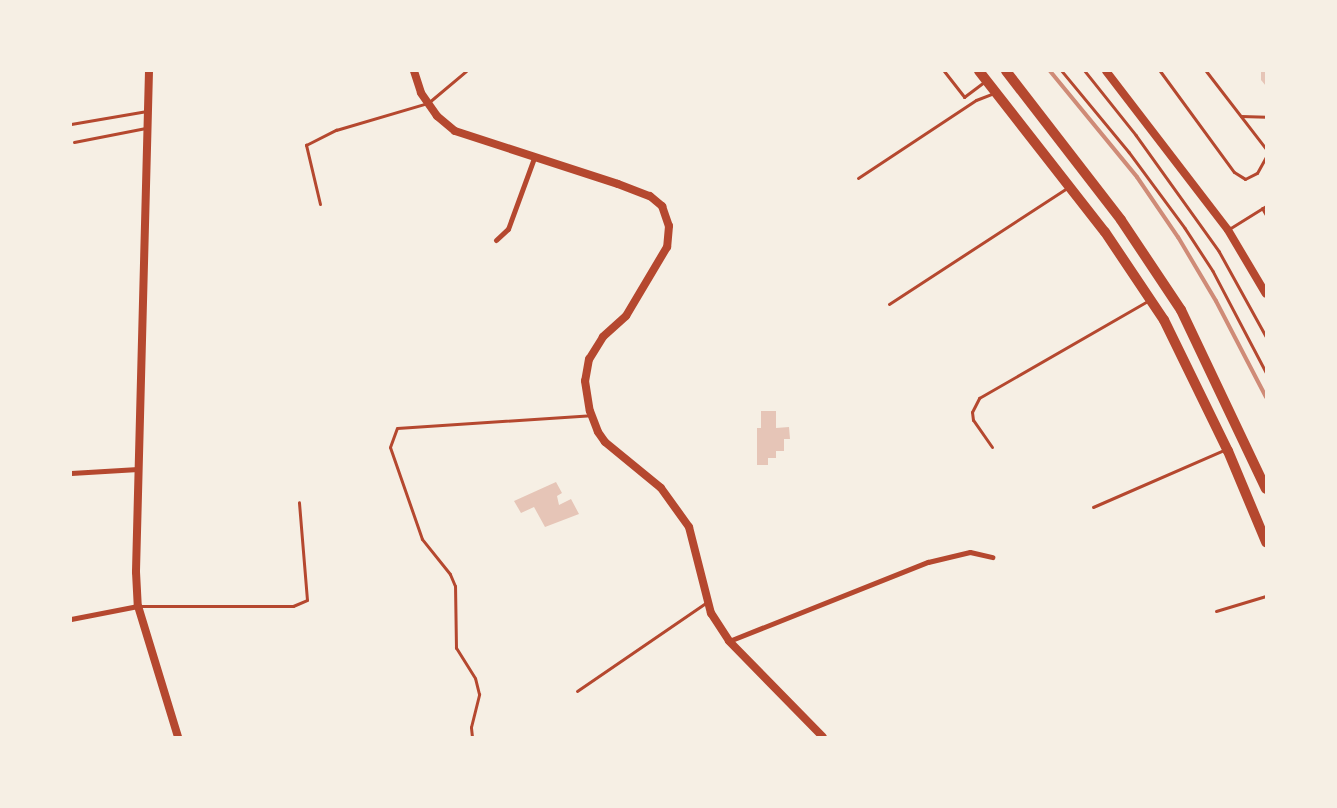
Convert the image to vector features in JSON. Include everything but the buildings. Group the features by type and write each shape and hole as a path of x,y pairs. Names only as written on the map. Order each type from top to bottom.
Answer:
{"main road":[{"path":"1006,71 1121,220 1181,310 1266,489"},
{"path":"983,75 1070,186 1150,299 1227,448 1266,542"}],"street":[{"path":"149,71 138,469 138,606 178,737"},
{"path":"414,71 421,93 455,131 650,196 662,206 669,226 667,247 651,277 626,316 603,337 589,359 585,381 591,415 605,442 661,488 688,527 711,613 730,641 823,737"},
{"path":"1106,71 1228,230 1266,294"},
{"path":"496,240 508,229 534,158"},
{"path":"71,473 138,469"},
{"path":"730,641 928,562 970,552 992,557"},
{"path":"71,619 138,606"}],"lane":[{"path":"320,204 306,145 336,130 428,103 466,71"},
{"path":"944,71 964,97 983,75"},
{"path":"1160,71 1234,172 1245,178 1257,173 1266,158"},
{"path":"1206,71 1266,149"},
{"path":"858,178 976,100 996,92"},
{"path":"71,124 147,111"},
{"path":"1240,116 1266,117"},
{"path":"74,142 147,128"},
{"path":"889,304 1070,186"},
{"path":"1228,230 1266,206"},
{"path":"1262,208 1266,215"},
{"path":"992,447 973,420 972,412 979,398 1150,299"},
{"path":"472,737 471,727 479,694 475,678 456,648 455,586 450,574 422,539 390,447 397,428 591,415"},
{"path":"1093,507 1227,448"},
{"path":"138,606 293,606 307,600 299,502"},
{"path":"1216,611 1266,596"},
{"path":"577,691 708,602"}],"path":[{"path":"1062,71 1129,152 1185,228 1213,271 1266,372"},
{"path":"1085,71 1136,135 1219,251 1266,336"}],"railway":[{"path":"1050,71 1137,177 1178,237 1216,301 1266,397"}]}
